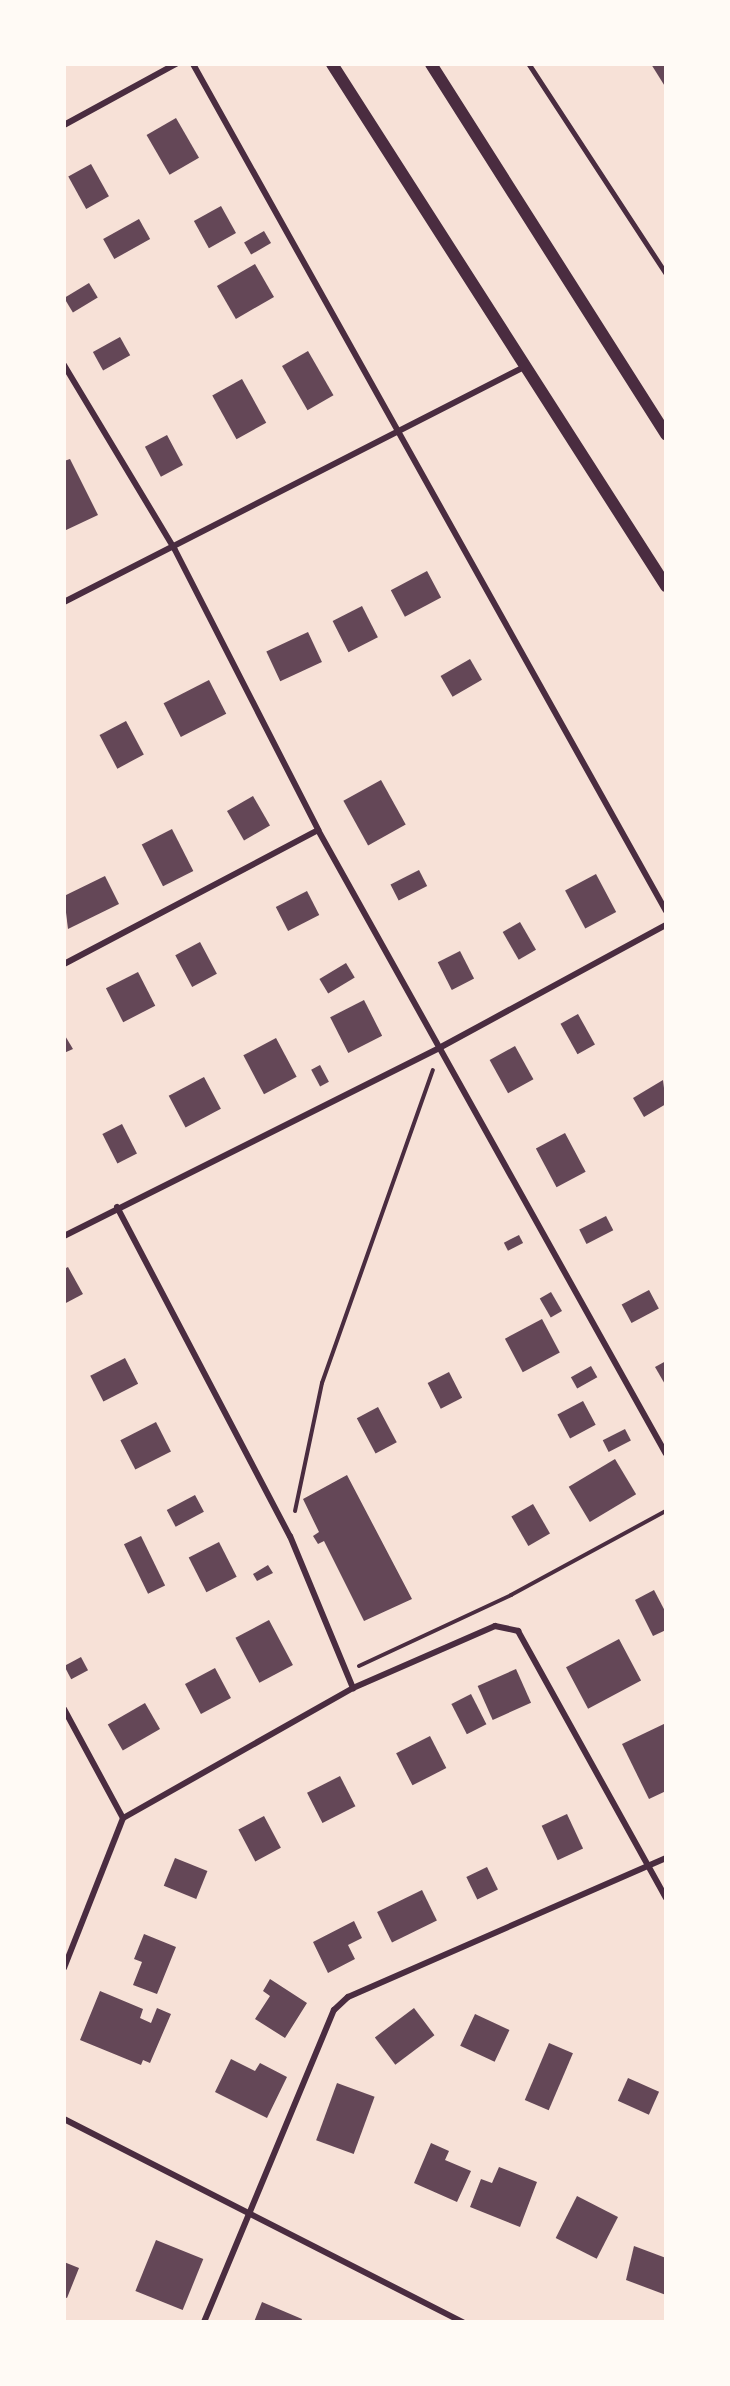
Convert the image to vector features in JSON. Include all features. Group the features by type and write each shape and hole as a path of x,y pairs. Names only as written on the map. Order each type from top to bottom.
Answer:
{"main road":[{"path":"332,64 666,586"},
{"path":"431,64 666,435"}],"street":[{"path":"64,125 176,64"},
{"path":"193,64 401,432 666,911"},
{"path":"64,364 174,548 318,830 666,1454"},
{"path":"64,602 174,548 524,367"},
{"path":"64,964 318,830"},
{"path":"64,1236 117,1207 441,1047 666,925"},
{"path":"117,1207 290,1536 353,1688"},
{"path":"64,1968 123,1818 353,1688 495,1626 518,1631 666,1898"},
{"path":"64,1709 123,1818"},
{"path":"204,2322 246,2212 341,2003 649,1868 666,1858"},
{"path":"64,2119 463,2322"}],"lane":[{"path":"529,64 666,273"}],"path":[{"path":"290,1536 322,1383 441,1047"},
{"path":"345,1672 511,1595 666,1511"}],"building":[{"path":"651,64 666,64 666,88"},
{"path":"176,118 199,158 170,175 147,135"},
{"path":"91,164 109,196 86,209 68,177"},
{"path":"221,206 236,233 209,248 194,221"},
{"path":"139,219 150,239 114,259 103,239"},
{"path":"264,231 271,243 251,255 244,242"},
{"path":"255,264 274,297 236,319 217,286"},
{"path":"89,283 98,298 73,313 64,298"},
{"path":"120,337 130,355 103,370 93,352"},
{"path":"308,351 334,395 308,410 282,366"},
{"path":"242,379 266,423 237,439 212,395"},
{"path":"167,435 183,465 161,477 145,447"},
{"path":"70,459 98,515 64,531 64,461"},
{"path":"427,571 441,597 405,617 391,590"},
{"path":"362,606 378,637 348,652 333,621"},
{"path":"308,632 322,662 280,681 266,651"},
{"path":"470,659 482,680 453,697 441,676"},
{"path":"209,680 226,714 181,737 164,703"},
{"path":"126,721 144,755 117,769 100,735"},
{"path":"381,780 406,825 368,845 343,801"},
{"path":"253,796 270,825 244,840 227,811"},
{"path":"172,829 193,871 163,886 142,844"},
{"path":"419,870 427,886 399,901 390,885"},
{"path":"596,874 616,912 585,928 565,890"},
{"path":"105,876 119,904 68,929 64,896"},
{"path":"307,891 319,915 288,931 276,907"},
{"path":"520,922 536,950 519,960 503,932"},
{"path":"200,942 217,974 192,987 175,955"},
{"path":"460,951 474,979 452,990 438,962"},
{"path":"346,963 355,978 328,994 319,979"},
{"path":"138,972 155,1006 123,1022 106,988"},
{"path":"364,1000 382,1036 348,1053 330,1017"},
{"path":"578,1014 595,1045 577,1054 561,1024"},
{"path":"64,1034 73,1049 64,1053"},
{"path":"276,1038 297,1077 264,1094 243,1055"},
{"path":"515,1046 533,1079 508,1093 490,1060"},
{"path":"320,1065 329,1082 320,1086 311,1070"},
{"path":"204,1077 221,1109 186,1128 169,1096"},
{"path":"663,1080 666,1104 644,1117 633,1098"},
{"path":"122,1124 137,1153 117,1163 102,1134"},
{"path":"565,1133 586,1172 557,1187 536,1148"},
{"path":"606,1216 613,1230 587,1244 579,1230"},
{"path":"519,1235 523,1243 508,1251 504,1243"},
{"path":"68,1267 83,1294 64,1304 64,1269"},
{"path":"649,1290 659,1309 631,1323 622,1305"},
{"path":"551,1292 562,1311 551,1318 540,1298"},
{"path":"542,1319 560,1353 523,1372 505,1339"},
{"path":"125,1358 138,1384 103,1402 90,1376"},
{"path":"666,1361 666,1386 655,1367"},
{"path":"591,1366 597,1377 577,1389 571,1377"},
{"path":"449,1372 462,1398 441,1409 428,1383"},
{"path":"583,1401 596,1425 570,1438 557,1415"},
{"path":"378,1407 397,1442 376,1454 357,1418"},
{"path":"156,1422 171,1451 135,1470 120,1440"},
{"path":"625,1429 631,1441 609,1452 603,1440"},
{"path":"615,1459 636,1494 590,1522 569,1487"},
{"path":"347,1475 412,1599 364,1621 324,1541 318,1544 313,1536 319,1532 303,1499"},
{"path":"195,1495 204,1512 176,1527 167,1510"},
{"path":"533,1504 550,1533 528,1546 511,1516"},
{"path":"141,1536 165,1585 148,1594 124,1544"},
{"path":"219,1542 237,1577 206,1592 189,1557"},
{"path":"268,1565 273,1573 257,1581 253,1574"},
{"path":"654,1590 666,1613 666,1630 653,1636 635,1600"},
{"path":"269,1620 293,1665 259,1683 235,1638"},
{"path":"619,1639 641,1680 588,1709 566,1667"},
{"path":"81,1657 88,1670 71,1679 64,1666"},
{"path":"215,1668 231,1698 201,1714 185,1684"},
{"path":"516,1669 531,1703 493,1720 478,1686"},
{"path":"471,1694 486,1724 467,1734 451,1704"},
{"path":"145,1703 160,1729 123,1750 108,1724"},
{"path":"666,1723 666,1791 649,1799 622,1744"},
{"path":"430,1736 446,1768 412,1785 396,1753"},
{"path":"340,1776 355,1806 322,1823 307,1793"},
{"path":"567,1814 583,1848 558,1860 542,1826"},
{"path":"264,1816 281,1848 255,1861 238,1830"},
{"path":"175,1858 207,1871 196,1899 164,1886"},
{"path":"487,1867 498,1889 477,1900 466,1877"},
{"path":"422,1890 437,1921 392,1942 377,1912"},
{"path":"354,1921 362,1938 348,1945 355,1959 328,1973 313,1942"},
{"path":"144,1934 176,1947 157,1994 133,1985 142,1962 134,1959"},
{"path":"270,1979 307,2003 285,2038 255,2019 270,1996 263,1991"},
{"path":"100,1991 143,2009 140,2018 151,2023 157,2008 171,2014 150,2063 143,2060 141,2065 80,2040"},
{"path":"414,2008 434,2035 395,2065 375,2037"},
{"path":"475,2014 509,2030 495,2062 460,2046"},
{"path":"549,2043 573,2053 549,2110 525,2100"},
{"path":"231,2059 255,2071 260,2063 287,2077 267,2118 215,2092"},
{"path":"628,2078 659,2092 649,2115 618,2101"},
{"path":"337,2083 375,2097 354,2154 316,2140"},
{"path":"431,2143 449,2151 445,2160 471,2171 457,2202 414,2183"},
{"path":"499,2167 537,2182 520,2227 470,2207 481,2179 492,2183"},
{"path":"577,2196 618,2217 597,2259 556,2238"},
{"path":"156,2240 203,2259 183,2310 135,2291"},
{"path":"634,2246 666,2258 666,2295 626,2280"},
{"path":"64,2262 79,2268 67,2298 64,2297"},
{"path":"262,2302 302,2319 301,2322 254,2322"}]}
